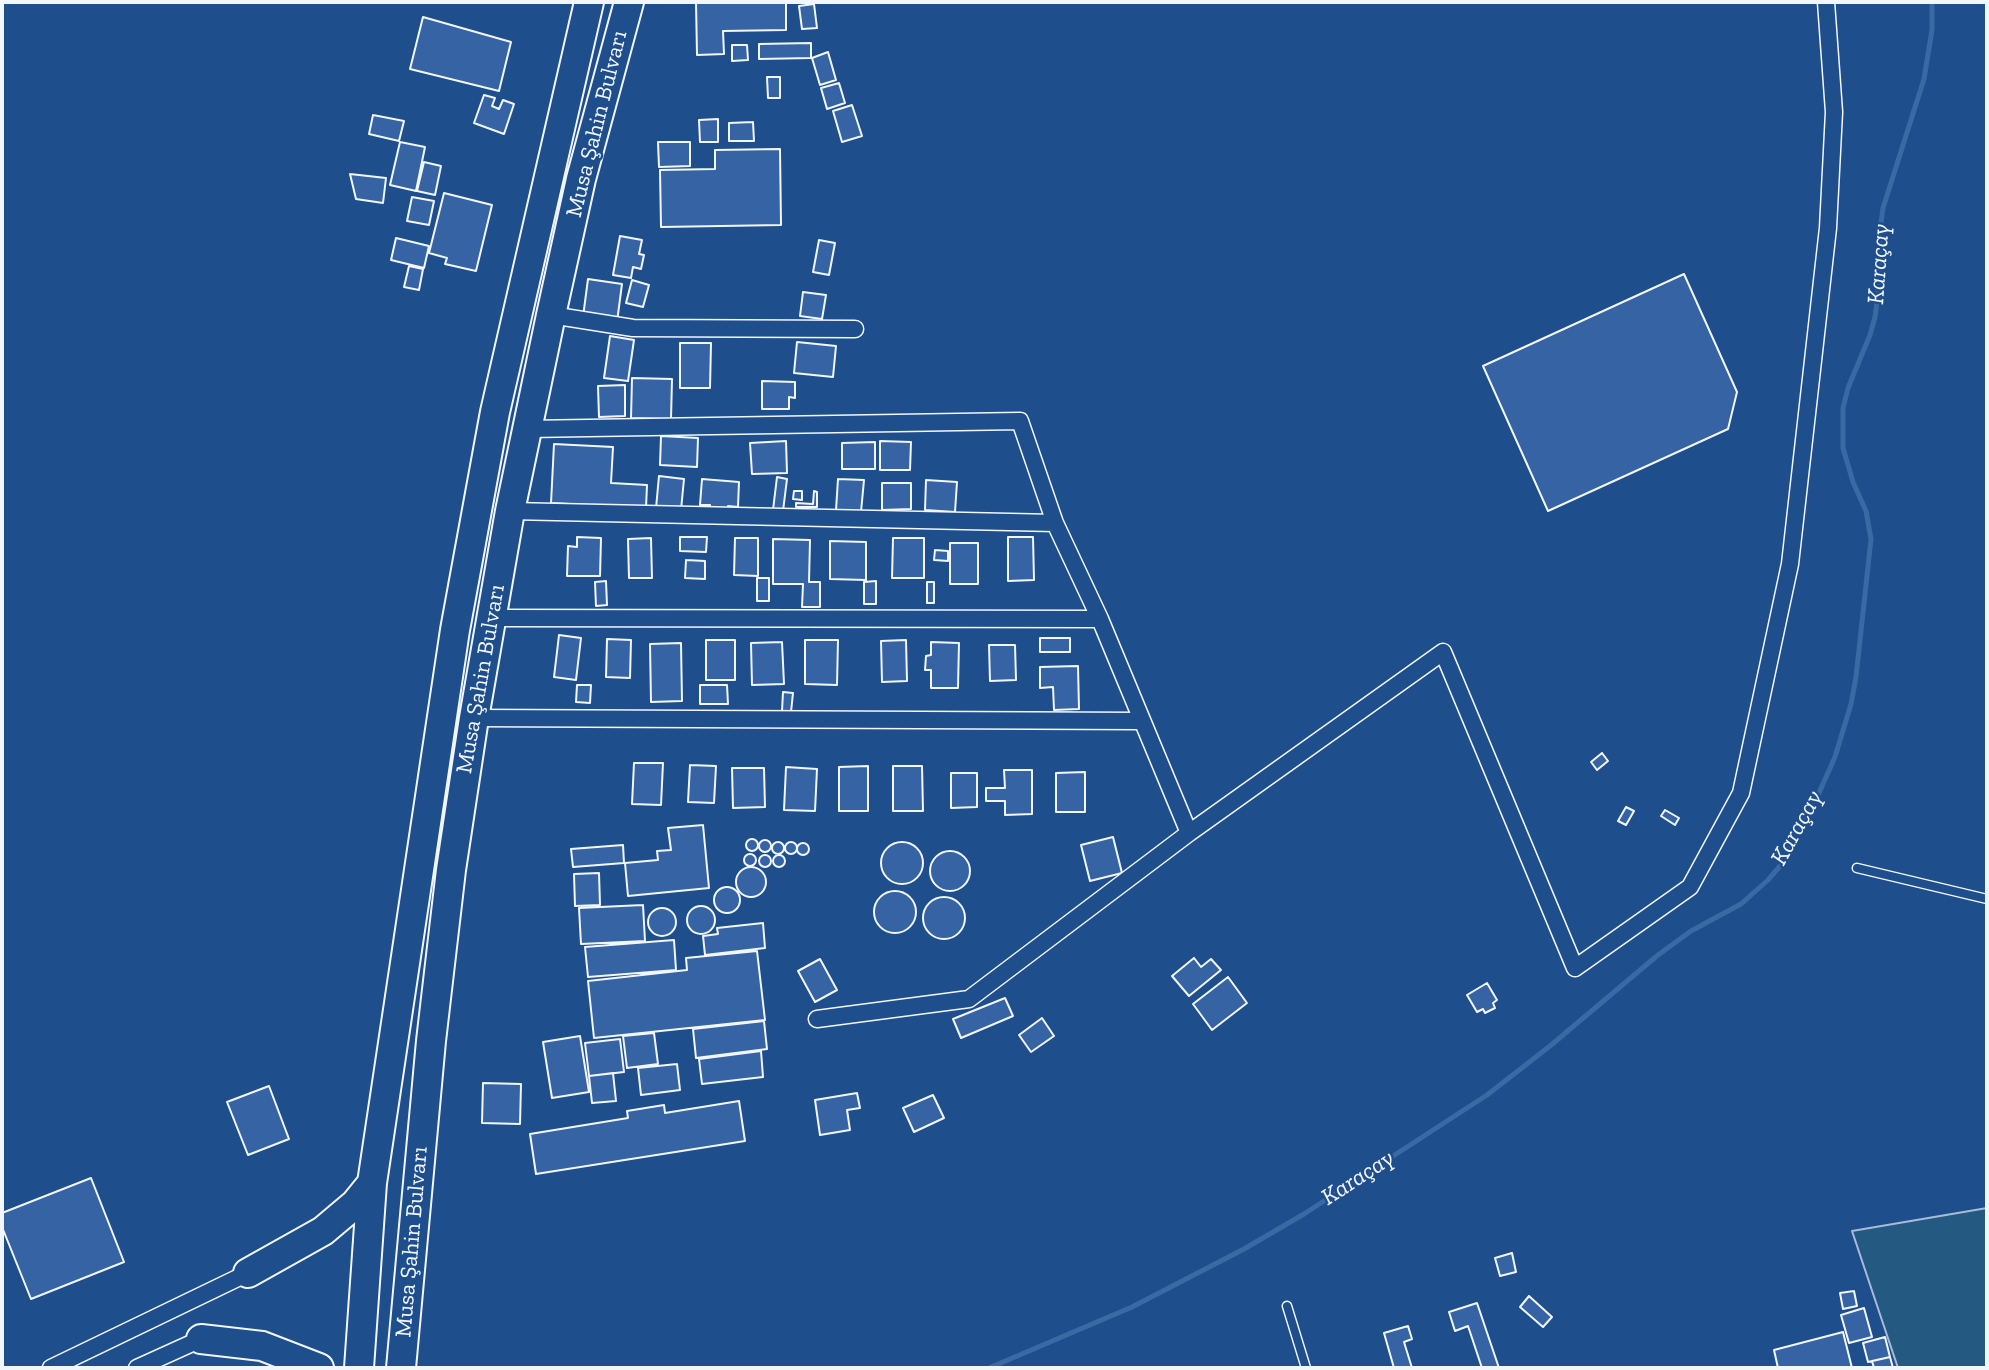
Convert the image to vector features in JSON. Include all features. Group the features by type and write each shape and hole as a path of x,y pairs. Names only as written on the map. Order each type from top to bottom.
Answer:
{"highway":[{"name":"Musa Şahin Bulvarı","path":"359,1368 372,1183 455,630 495,412 589,2"},
{"name":"Musa Şahin Bulvarı","path":"401,1368 431,1041 451,870 474,718 510,511 551,316 581,179 629,2"},
{"path":"248,1273 323,1231 355,1204 372,1183"},
{"path":"201,1339 262,1346 320,1368"}],"street":[{"path":"817,1019 969,999 1189,833 1443,652 1576,968 1690,887 1741,793 1790,564 1828,228 1834,112 1826,2"},
{"path":"551,316 633,328 855,329"},
{"path":"527,429 1020,421 1055,523 1100,619 1189,833"},
{"path":"510,511 1055,523"},
{"path":"492,618 1100,619"},
{"path":"474,718 1141,720"},
{"path":"51,1368 248,1273"},
{"path":"136,1368 201,1339"}],"lane":[{"path":"1857,868 1987,899"},
{"path":"1287,1306 1306,1368"}],"shaded area":[{"path":"1987,1208 1987,1368 1898,1368 1852,1231"}],"building":[{"path":"696,2 786,2 786,30 723,31 724,54 697,55"},
{"path":"814,4 817,28 802,29 799,6"},
{"path":"423,17 511,42 499,91 410,69"},
{"path":"811,43 811,58 759,59 759,44"},
{"path":"732,45 747,45 748,60 732,61"},
{"path":"828,52 836,80 820,85 812,58"},
{"path":"767,77 780,77 780,98 768,98"},
{"path":"839,83 845,103 827,109 821,88"},
{"path":"484,95 495,98 492,106 499,109 503,100 514,104 504,134 474,123"},
{"path":"852,105 862,136 842,142 833,111"},
{"path":"373,115 404,121 399,141 369,134"},
{"path":"718,119 718,142 700,142 699,120"},
{"path":"753,122 754,141 729,141 729,123"},
{"path":"400,142 425,147 416,191 390,185"},
{"path":"658,142 690,142 690,166 659,167"},
{"path":"780,149 781,225 661,227 660,170 715,169 715,150"},
{"path":"424,162 441,166 435,195 417,191"},
{"path":"350,174 386,178 383,203 356,199"},
{"path":"444,193 492,205 476,271 445,264 447,258 429,253"},
{"path":"412,197 434,201 429,225 407,221"},
{"path":"620,236 642,240 639,254 644,255 641,269 633,267 631,278 613,275"},
{"path":"396,238 429,246 424,268 391,260"},
{"path":"819,240 835,243 829,275 813,272"},
{"path":"409,266 423,269 419,290 404,287"},
{"path":"1684,274 1737,392 1728,429 1548,511 1483,366"},
{"path":"588,279 622,284 617,322 583,317"},
{"path":"632,280 649,285 643,307 626,303"},
{"path":"803,292 826,295 822,319 800,316"},
{"path":"610,336 634,340 628,381 604,378"},
{"path":"797,342 836,346 833,377 794,373"},
{"path":"680,343 711,343 710,388 680,388"},
{"path":"632,378 672,379 671,419 631,418"},
{"path":"762,381 795,382 795,398 789,397 789,409 762,409"},
{"path":"625,385 625,416 599,417 598,386"},
{"path":"661,436 698,438 697,467 660,465"},
{"path":"786,441 787,473 752,474 750,443"},
{"path":"880,441 911,442 910,470 880,470"},
{"path":"875,442 875,469 842,469 842,443"},
{"path":"554,444 613,447 611,483 647,485 646,508 551,503"},
{"path":"659,476 684,479 681,510 656,508"},
{"path":"777,477 787,479 783,511 773,510"},
{"path":"702,479 739,482 738,507 728,506 728,513 710,512 710,505 700,505"},
{"path":"838,479 864,480 861,512 836,510"},
{"path":"926,480 957,482 955,512 925,510"},
{"path":"882,483 911,483 911,509 882,510"},
{"path":"794,491 802,491 802,500 793,499"},
{"path":"814,491 817,492 817,507 796,507 796,503 813,504"},
{"path":"577,537 601,538 600,576 567,576 568,546 577,547"},
{"path":"680,537 707,537 706,552 680,551"},
{"path":"1008,537 1033,537 1034,580 1008,581"},
{"path":"651,538 652,578 629,578 628,539"},
{"path":"735,538 758,538 758,576 734,575"},
{"path":"893,538 924,538 924,578 892,578"},
{"path":"773,539 810,540 809,582 820,582 820,607 802,607 803,584 773,584"},
{"path":"830,541 866,542 866,580 830,579"},
{"path":"950,543 978,543 978,584 950,584"},
{"path":"935,550 948,551 948,561 934,560"},
{"path":"686,560 705,561 705,579 685,578"},
{"path":"757,578 769,578 769,601 757,601"},
{"path":"606,581 607,605 596,606 595,582"},
{"path":"876,581 876,604 864,604 864,582"},
{"path":"927,582 934,582 934,603 927,603"},
{"path":"559,635 581,638 576,680 554,677"},
{"path":"1040,638 1070,638 1070,652 1040,652"},
{"path":"607,639 631,640 630,678 606,677"},
{"path":"706,640 735,640 735,680 706,680"},
{"path":"805,640 838,640 837,685 805,684"},
{"path":"906,640 907,681 882,682 881,641"},
{"path":"782,642 784,684 752,685 751,643"},
{"path":"931,642 959,643 958,688 931,688 931,670 925,670 926,656 931,655"},
{"path":"681,643 682,701 651,702 650,644"},
{"path":"989,645 1015,645 1016,680 990,681"},
{"path":"1078,666 1079,709 1054,710 1053,687 1040,688 1040,667"},
{"path":"577,685 591,685 590,703 576,702"},
{"path":"700,685 727,685 728,704 700,704"},
{"path":"783,692 793,693 791,712 782,711"},
{"path":"1602,753 1608,761 1597,770 1591,762"},
{"path":"634,763 663,763 661,805 632,804"},
{"path":"690,765 716,766 714,803 688,802"},
{"path":"868,766 868,811 839,811 839,767"},
{"path":"893,766 922,766 923,811 893,811"},
{"path":"786,767 817,769 815,811 784,810"},
{"path":"732,768 764,768 765,807 733,808"},
{"path":"1004,770 1032,770 1032,814 1005,815 1005,801 986,801 986,788 1005,788"},
{"path":"1085,772 1085,812 1056,812 1056,773"},
{"path":"951,773 977,773 977,807 951,808"},
{"path":"1626,807 1634,811 1626,825 1618,821"},
{"path":"1665,810 1679,818 1675,825 1661,816"},
{"path":"703,825 709,888 628,896 625,863 658,860 657,851 671,850 668,828"},
{"path":"1113,837 1122,873 1090,881 1081,845"},
{"path":"752,839 758,845 752,851 746,845"},
{"path":"765,840 771,846 765,852 759,846"},
{"path":"778,842 784,848 778,854 772,848"},
{"path":"791,842 797,848 791,854 785,848"},
{"path":"902,842 917,848 923,863 917,878 902,884 887,878 881,863 887,848"},
{"path":"803,843 809,849 803,855 797,849"},
{"path":"623,845 624,863 573,867 571,849"},
{"path":"950,851 958,852 964,857 969,863 969,879 964,885 958,890 950,891 942,890 936,885 931,879 930,871 931,863 936,857 942,852"},
{"path":"750,854 756,860 750,866 744,860"},
{"path":"765,855 771,861 765,867 759,861"},
{"path":"779,855 785,861 779,867 773,861"},
{"path":"751,867 762,871 766,882 762,893 751,897 740,893 736,882 740,871"},
{"path":"599,873 600,905 575,906 574,874"},
{"path":"727,887 737,890 740,900 737,910 727,913 717,910 714,900 717,890"},
{"path":"895,891 910,897 916,912 910,927 895,933 880,927 874,912 880,897"},
{"path":"944,897 959,903 965,918 959,933 944,939 929,933 923,918 929,903"},
{"path":"643,905 645,941 581,944 579,908"},
{"path":"701,906 711,910 715,920 711,930 701,934 691,930 687,920 691,910"},
{"path":"662,908 672,912 676,922 672,932 662,936 652,932 648,922 652,912"},
{"path":"763,923 765,948 705,955 703,936 718,934 717,928"},
{"path":"674,940 676,970 588,977 585,947"},
{"path":"757,951 765,1020 594,1038 588,981 687,970 686,958"},
{"path":"1194,958 1201,967 1211,959 1221,970 1189,996 1172,976"},
{"path":"820,959 837,990 815,1002 798,971"},
{"path":"1228,977 1247,1003 1212,1030 1193,1004"},
{"path":"1487,983 1497,1000 1493,1003 1495,1008 1485,1013 1483,1009 1477,1012 1467,995"},
{"path":"1005,998 1013,1016 961,1038 953,1019"},
{"path":"1042,1018 1054,1036 1031,1052 1019,1035"},
{"path":"764,1021 767,1049 696,1058 693,1029"},
{"path":"654,1033 658,1064 627,1068 623,1036"},
{"path":"580,1036 589,1092 552,1098 543,1042"},
{"path":"620,1039 624,1072 589,1076 585,1043"},
{"path":"761,1051 763,1077 702,1084 699,1059"},
{"path":"677,1064 680,1090 641,1095 638,1068"},
{"path":"613,1073 616,1101 592,1103 589,1076"},
{"path":"483,1083 521,1084 520,1124 482,1123"},
{"path":"269,1086 289,1139 248,1155 227,1102"},
{"path":"857,1093 860,1108 847,1110 850,1130 820,1135 815,1100"},
{"path":"933,1095 944,1118 914,1132 903,1108"},
{"path":"739,1101 745,1141 536,1174 530,1134 628,1118 627,1111 664,1105 665,1113"},
{"path":"91,1178 124,1262 31,1299 2,1227 2,1213"},
{"path":"1512,1253 1516,1272 1500,1276 1495,1258"},
{"path":"1854,1291 1857,1306 1843,1309 1840,1293"},
{"path":"1529,1296 1552,1317 1543,1327 1520,1307"},
{"path":"1477,1303 1499,1368 1482,1368 1468,1326 1455,1331 1449,1312"},
{"path":"1864,1308 1872,1337 1849,1343 1841,1315"},
{"path":"1408,1326 1412,1339 1404,1342 1412,1368 1394,1368 1384,1333"},
{"path":"1843,1332 1852,1368 1778,1368 1774,1350"},
{"path":"1885,1337 1890,1357 1868,1362 1863,1343"},
{"path":"1890,1357 1893,1368 1874,1368 1872,1361"}],"waterway":[{"name":"Karaçay","path":"989,1368 1132,1307 1244,1249 1304,1214 1487,1095 1658,955 1691,931 1741,904 1780,866 1811,811 1835,757 1856,677 1871,539 1866,511 1853,482 1843,448 1843,408 1875,317 1880,279 1883,208 1924,79 1932,30 1932,2"}]}
